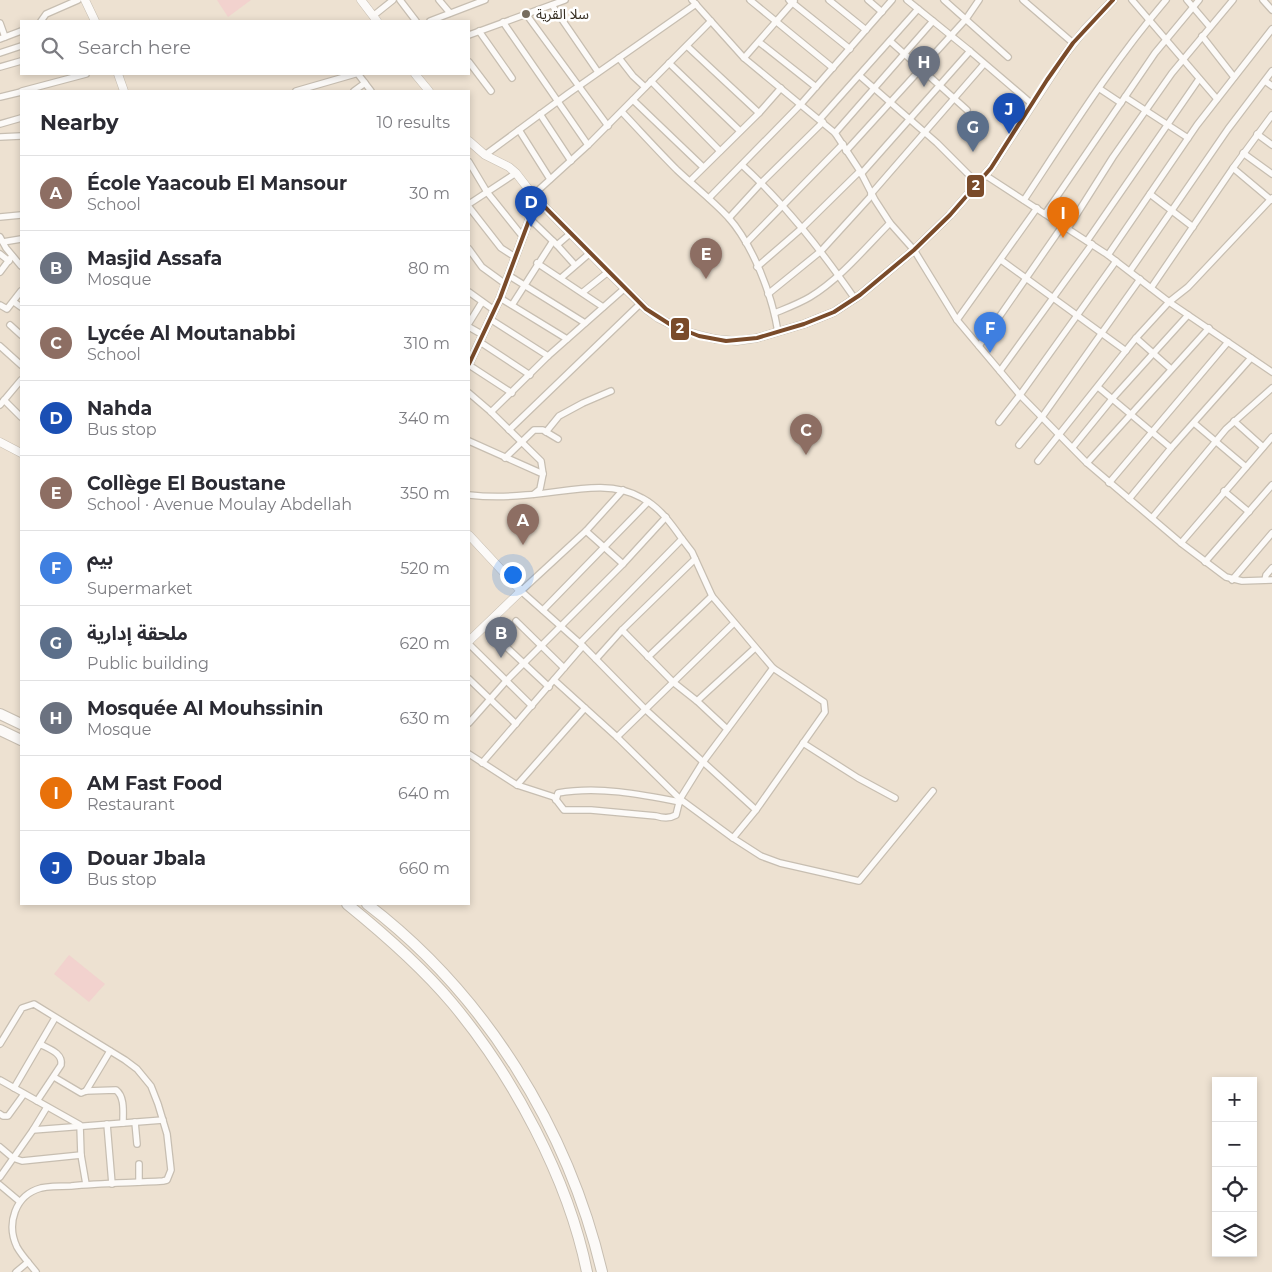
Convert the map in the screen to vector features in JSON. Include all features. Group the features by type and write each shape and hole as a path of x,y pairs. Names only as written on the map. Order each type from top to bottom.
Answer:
{"highway":[{"path":"0,714 20,724"},
{"path":"0,730 20,740"},
{"path":"348,905 391,940 452,1003 508,1080 538,1137 559,1184 576,1229 587,1272"},
{"path":"368,905 413,943 462,993 497,1038 524,1081 552,1133 579,1192 594,1236 602,1272"}],"street":[{"path":"42,20 46,14 85,0 94,20"},
{"path":"361,0 375,18 393,0"},
{"path":"400,0 415,20"},
{"path":"439,0 450,13"},
{"path":"432,20 485,0"},
{"path":"470,35 565,0"},
{"path":"750,0 833,68"},
{"path":"829,0 866,30"},
{"path":"868,0 882,12"},
{"path":"709,198 816,88 892,0"},
{"path":"907,0 970,50 1032,104"},
{"path":"944,0 1008,58"},
{"path":"1023,0 1073,43"},
{"path":"470,142 485,155 516,172 535,197 640,304 658,318 684,331 726,341 742,340 778,332 834,312 855,299 914,250 950,215 985,175 1073,43 1113,0"},
{"path":"1132,0 1218,99"},
{"path":"1024,200 1100,89 1150,19 1166,0"},
{"path":"1186,0 1210,27"},
{"path":"1045,214 1166,39 1199,0"},
{"path":"979,346 1182,59 1233,0"},
{"path":"1263,0 1272,10"},
{"path":"744,58 792,1 850,49"},
{"path":"846,151 966,19 977,1"},
{"path":"485,155 694,2 744,58 835,133 861,172 890,223 914,250 957,320 1020,396 1109,483 1205,562 1232,580 1272,580"},
{"path":"552,4 598,72"},
{"path":"729,218 822,121 918,9"},
{"path":"526,14 608,126"},
{"path":"835,133 933,21"},
{"path":"503,22 588,146"},
{"path":"470,360 500,298 504,283 530,219 535,197 550,179 588,146 711,22"},
{"path":"0,23 2,38 20,31"},
{"path":"1108,255 1188,138 1272,29"},
{"path":"480,31 512,78"},
{"path":"1202,36 1234,77"},
{"path":"890,41 967,110"},
{"path":"759,42 816,88"},
{"path":"0,53 20,46"},
{"path":"687,46 759,113"},
{"path":"757,267 802,228 861,172 970,50"},
{"path":"619,58 633,76 645,87"},
{"path":"0,67 20,61"},
{"path":"670,62 740,131"},
{"path":"470,63 491,91"},
{"path":"768,294 821,251 984,64"},
{"path":"1130,271 1222,137 1272,71"},
{"path":"26,90 82,75"},
{"path":"118,75 121,90"},
{"path":"300,90 353,75"},
{"path":"358,75 370,90"},
{"path":"416,75 427,90"},
{"path":"860,76 924,132 977,183"},
{"path":"1000,371 1053,298 1166,124 1199,78"},
{"path":"652,80 720,152"},
{"path":"1265,81 1272,86"},
{"path":"355,90 365,83"},
{"path":"690,181 759,113 781,88"},
{"path":"1100,89 1145,111 1188,138"},
{"path":"0,96 20,91"},
{"path":"633,100 703,167"},
{"path":"622,112 729,218 746,243 757,267 775,313 778,332"},
{"path":"540,114 571,160"},
{"path":"1151,288 1233,168 1272,115"},
{"path":"0,124 20,118"},
{"path":"519,130 550,179"},
{"path":"1257,134 1272,145"},
{"path":"0,136 20,136"},
{"path":"746,243 843,144"},
{"path":"1243,154 1272,174"},
{"path":"470,164 487,192 523,237"},
{"path":"742,165 784,205 821,251 855,299"},
{"path":"1038,462 1136,338 1169,302 1188,287 1271,199 1233,168"},
{"path":"470,204 516,172"},
{"path":"985,175 1108,255 1169,302 1272,372"},
{"path":"1150,194 1193,227"},
{"path":"470,206 501,248 515,257"},
{"path":"957,320 1036,208"},
{"path":"0,217 20,215"},
{"path":"530,219 575,265"},
{"path":"775,313 809,297 838,274 890,223"},
{"path":"512,305 538,264 555,243 571,233"},
{"path":"10,259 1,240 20,239"},
{"path":"470,251 482,267 504,283"},
{"path":"561,278 590,253"},
{"path":"0,254 20,265"},
{"path":"0,272 10,259"},
{"path":"1001,260 1126,351"},
{"path":"999,422 1020,396 1116,261"},
{"path":"538,264 603,306"},
{"path":"583,292 608,272"},
{"path":"508,275 585,323"},
{"path":"1019,445 1042,417 1140,279"},
{"path":"491,412 548,356 624,288"},
{"path":"0,305 7,309 20,293"},
{"path":"470,293 494,310"},
{"path":"500,298 567,339"},
{"path":"14,302 20,306"},
{"path":"470,321 482,302"},
{"path":"509,430 640,304"},
{"path":"1073,447 1112,399 1188,314"},
{"path":"490,319 548,356"},
{"path":"10,326 20,334"},
{"path":"470,328 530,375"},
{"path":"1087,463 1209,328"},
{"path":"1136,338 1171,369"},
{"path":"1109,483 1228,342"},
{"path":"0,346 20,364"},
{"path":"1129,499 1250,358"},
{"path":"470,363 512,393"},
{"path":"1098,387 1171,448"},
{"path":"19,388 2,402 20,415"},
{"path":"1152,518 1215,441 1234,421 1272,388"},
{"path":"546,432 559,416 582,403 611,391"},
{"path":"470,394 541,461 543,474 540,489 527,495"},
{"path":"1234,421 1264,447"},
{"path":"1194,422 1246,467"},
{"path":"505,458 534,430 546,432 558,439"},
{"path":"1180,543 1272,437"},
{"path":"470,441 543,474"},
{"path":"0,442 20,452"},
{"path":"1205,562 1272,485"},
{"path":"470,495 527,495 598,488 623,490 643,498 666,517 695,559 712,596 755,648 773,668 824,702 825,712 756,810 733,838"},
{"path":"470,641 586,531 623,490"},
{"path":"1224,491 1248,512"},
{"path":"543,610 648,502"},
{"path":"470,722 507,680 562,627 666,517"},
{"path":"586,531 623,564"},
{"path":"1232,580 1272,532"},
{"path":"470,536 521,591 582,645 646,710 756,810"},
{"path":"482,762 532,706 582,645 682,539"},
{"path":"596,659 622,630 695,559"},
{"path":"1265,580 1266,575 1272,568"},
{"path":"648,657 712,596"},
{"path":"516,621 564,668"},
{"path":"617,737 734,623"},
{"path":"484,626 548,687"},
{"path":"622,630 673,682 727,729"},
{"path":"470,643 532,706"},
{"path":"697,701 755,648"},
{"path":"470,755 517,785 554,797 564,810 591,810 665,818 672,817 676,815 680,801 703,762 773,668"},
{"path":"470,680 516,724"},
{"path":"554,680 617,737 680,801 762,856 780,863 859,880 933,791"},
{"path":"517,785 585,708"},
{"path":"470,714 474,718"},
{"path":"803,743 858,778 895,798"},
{"path":"556,800 558,793 606,791 680,801"},
{"path":"0,1044 22,1008 28,1005 37,1005 138,1069 145,1078 158,1104 167,1134 171,1160 170,1175 164,1182 86,1184 41,1188 29,1193 19,1201 12,1220 13,1234 17,1248 36,1272"},
{"path":"14,1088 55,1018"},
{"path":"37,1101 61,1065 62,1058 40,1044"},
{"path":"86,1091 110,1051"},
{"path":"54,1077 83,1093 86,1091 116,1090 122,1098 124,1122"},
{"path":"0,1080 80,1125"},
{"path":"0,1114 8,1116 24,1094"},
{"path":"0,1177 47,1107"},
{"path":"33,1130 163,1120"},
{"path":"135,1122 137,1144"},
{"path":"107,1124 112,1184"},
{"path":"80,1125 81,1154 86,1184"},
{"path":"0,1147 19,1161 81,1154"},
{"path":"139,1164 139,1182"},
{"path":"0,1186 19,1201"},
{"path":"16,1272 28,1262"}],"shaded area":[{"path":"217,0 251,0 228,17"},
{"path":"69,955 105,984 89,1002 54,974"}],"transit line":[{"name":"2","path":"537,199 646,309 671,325 699,336 726,341 757,338 804,324 834,312 860,295 914,250 950,215 991,168 1073,43 1113,0"},
{"name":"2","path":"470,362 500,298 537,199"}],"place":[{"name":"سلا القرية","path":"526,14"},
{"name":"Mosquée Al Mouhssinin","path":"924,87"},
{"name":"Douar Jbala","path":"1009,134"},
{"name":"ملحقة إدارية","path":"973,152"},
{"name":"Nahda","path":"531,227"},
{"name":"AM Fast Food","path":"1063,238"},
{"name":"Collège El Boustane","path":"706,279"},
{"name":"بيم","path":"990,353"},
{"name":"Lycée Al Moutanabbi","path":"806,455"},
{"name":"École Yaacoub El Mansour","path":"523,545"},
{"name":"Masjid Assafa","path":"501,658"}]}
